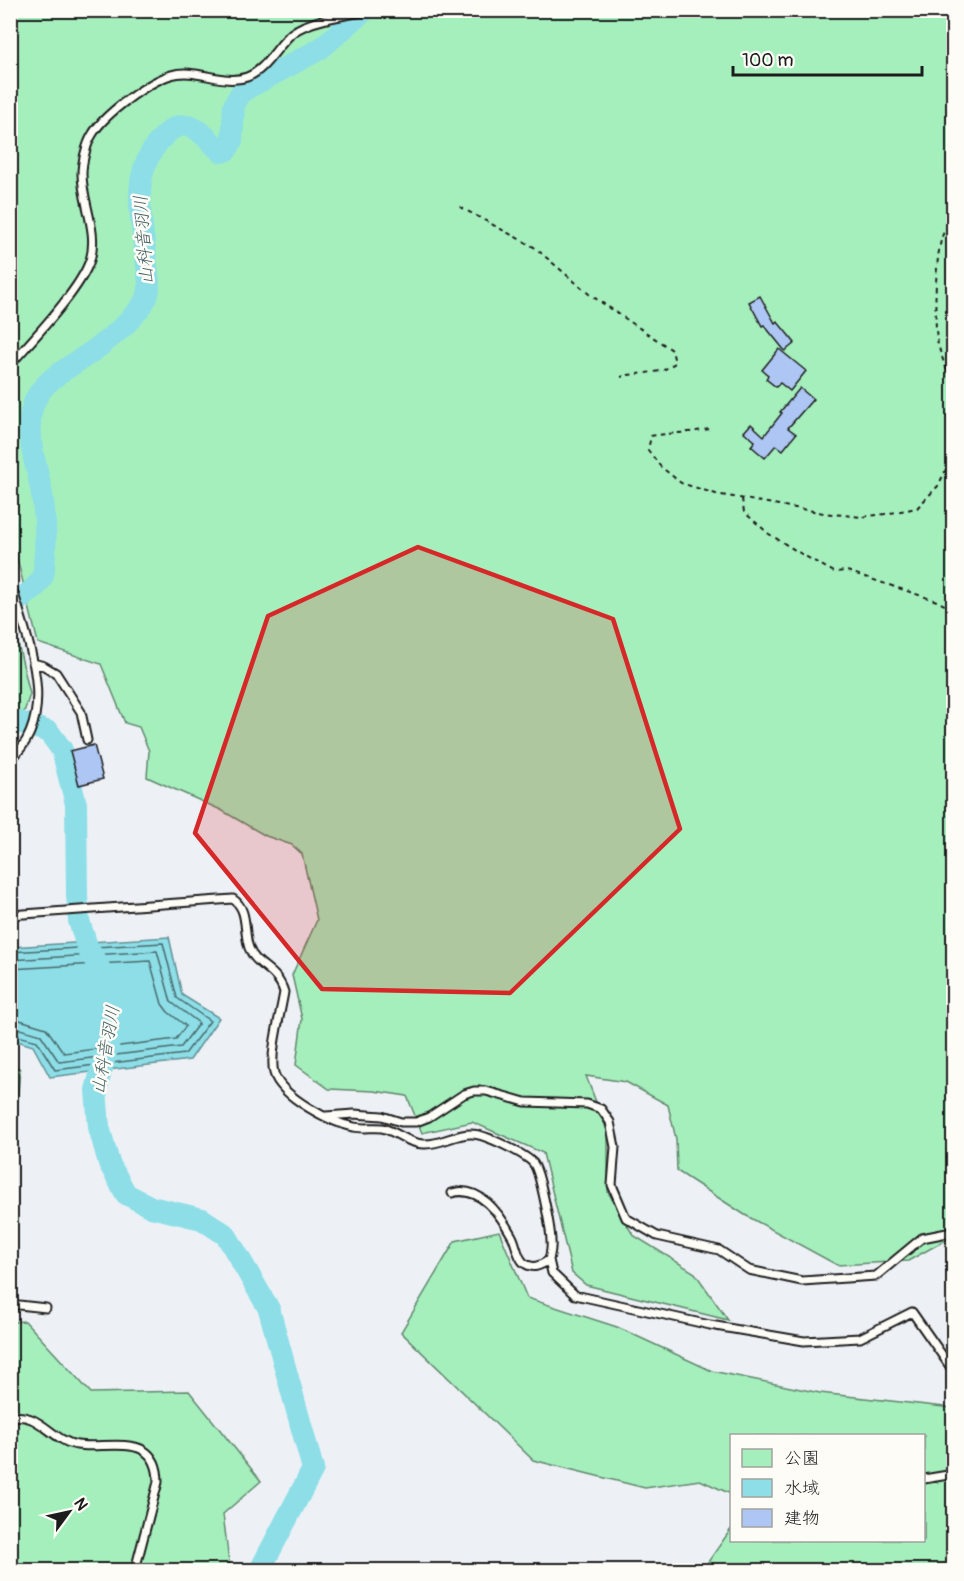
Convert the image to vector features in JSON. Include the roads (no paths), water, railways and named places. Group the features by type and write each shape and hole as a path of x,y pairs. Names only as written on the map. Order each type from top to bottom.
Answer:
{"lane":[{"path":"10,365 71,293 90,260 93,242 82,174 91,136 99,125 153,82 183,72 230,80 242,79 258,70 291,34 300,28 337,16 375,10"},
{"path":"10,580 38,686 37,710 31,731 20,752 10,760"},
{"path":"33,663 44,666 56,674 81,712 87,740"},
{"path":"10,915 233,899 240,903 243,909 249,948 262,964 275,974 285,992 273,1061 274,1074 285,1091 339,1124 357,1128 383,1128 416,1143 438,1143 463,1135 480,1135 526,1158 534,1164 540,1176 551,1243 549,1260 552,1273 575,1295 710,1326 804,1341 860,1338 912,1312 954,1372"},
{"path":"326,1116 354,1114 382,1116 401,1122 416,1122 429,1117 464,1094 480,1091 525,1101 587,1104 601,1109 610,1122 615,1147 612,1185 626,1218 657,1236 719,1250 748,1270 801,1281 876,1276 922,1238 952,1232 954,1234"},
{"path":"452,1193 460,1190 481,1198 495,1211 512,1236 522,1261 531,1266 540,1266 549,1260"},
{"path":"10,1304 46,1308"},
{"path":"10,1418 18,1415 28,1416 75,1445 137,1447 151,1457 158,1474 158,1482 135,1570"},
{"path":"925,1479 954,1474"}],"water":[{"path":"169,937 182,995 219,1018 190,1060 50,1077 33,1046 11,1039 11,947"}],"waterway":[{"name":"山科音羽川","path":"10,606 41,580 44,570 44,513 30,437 33,405 51,380 108,340 137,312 147,297 149,282 140,196 146,163 154,148 174,128 189,126 209,139 221,152 227,150 232,141 234,105 242,91 320,49 365,10"},
{"name":"山科音羽川","path":"10,719 49,732 62,750 76,804 79,921 88,949 99,967"},
{"name":"山科音羽川","path":"109,1042 96,1090 99,1127 109,1163 126,1194 151,1207 202,1219 226,1235 269,1309 313,1469 260,1570"}]}
